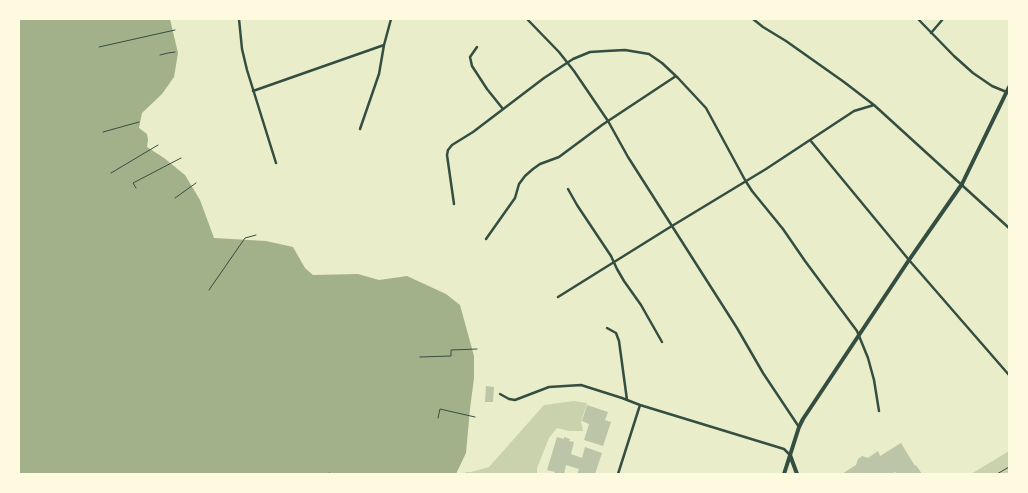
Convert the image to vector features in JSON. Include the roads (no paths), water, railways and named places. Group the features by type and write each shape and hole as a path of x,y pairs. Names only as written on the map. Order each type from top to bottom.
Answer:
{"street":[{"path":"239,19 242,49 276,163"},
{"path":"360,129 379,74 391,19"},
{"path":"527,19 568,62 608,122 628,157 746,342 763,373 799,427"},
{"path":"753,19 874,105 1009,228"},
{"path":"918,19 973,73 992,86 1008,93"},
{"path":"931,33 943,19"},
{"path":"253,91 384,45"},
{"path":"478,47 470,57 472,66 503,109"},
{"path":"454,204 448,166 448,150 452,145 473,132 568,62 590,52 619,50 643,52 655,57 706,108 752,191 783,229 857,331 867,355 874,380 879,411"},
{"path":"486,238 508,209 515,198 519,184 529,172 540,164 559,157 676,76"},
{"path":"784,474 803,420 962,184 1008,93 1009,87"},
{"path":"558,297 745,180 766,169 854,112 874,105"},
{"path":"810,140 1009,375"},
{"path":"568,189 612,256 624,281 641,305 662,342"},
{"path":"607,328 616,333 619,341 627,400"},
{"path":"500,394 515,400 549,387 581,385 784,449 790,455 797,474"},
{"path":"618,474 640,405"}]}
